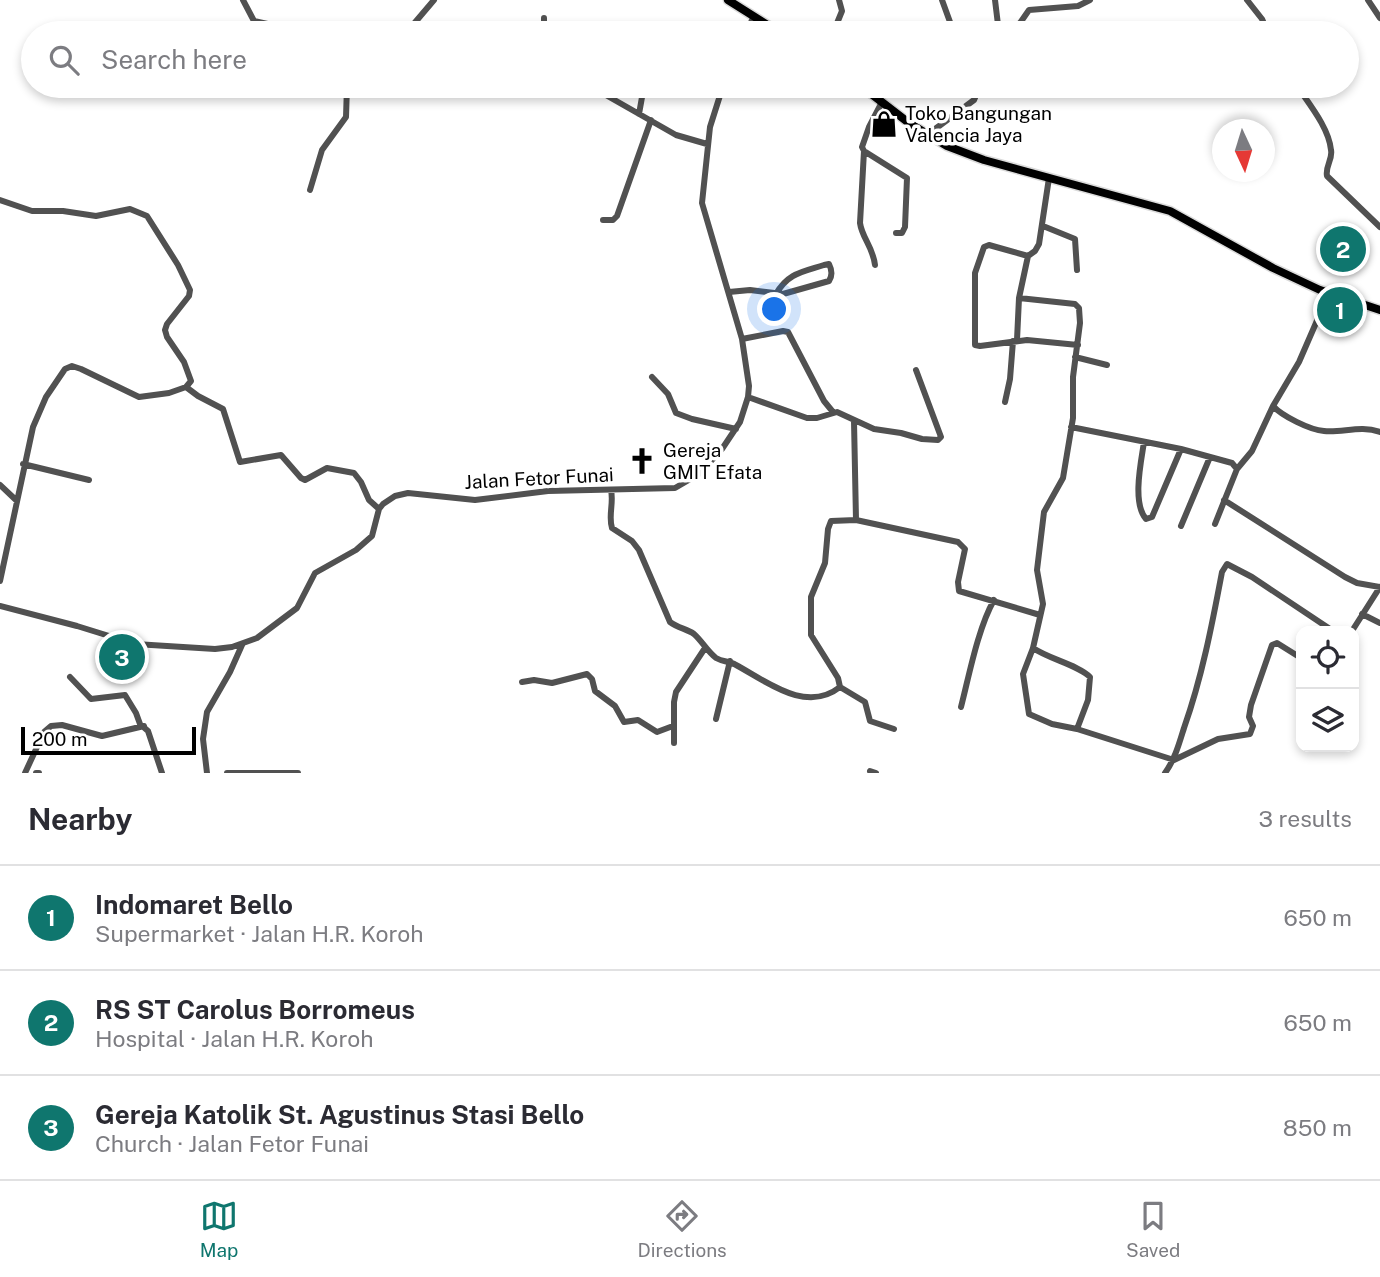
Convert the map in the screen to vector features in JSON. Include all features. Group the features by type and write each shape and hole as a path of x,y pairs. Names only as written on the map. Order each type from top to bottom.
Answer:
{"main road":[{"path":"728,0 739,3 758,21"},
{"path":"877,98 927,135 967,154 1170,211 1273,268 1329,293 1380,310"}],"street":[{"path":"243,0 254,21"},
{"path":"416,21 434,0"},
{"path":"838,21 842,11 839,0"},
{"path":"942,0 950,21"},
{"path":"995,0 998,21"},
{"path":"1039,0 1040,8"},
{"path":"1020,21 1029,10 1077,6 1090,0"},
{"path":"1247,0 1263,21"},
{"path":"1368,0 1380,18"},
{"path":"310,190 322,150 346,117 347,98"},
{"path":"611,98 676,135 707,144"},
{"path":"639,114 642,98"},
{"name":"Jalan Fetor Funai","path":"379,509 395,496 408,493 475,500 548,491 675,488 699,474 715,457 736,429 746,410 749,386 742,339 704,212 702,193 710,127 719,98"},
{"path":"927,135 975,98"},
{"path":"1304,98 1330,142 1332,153 1326,168 1327,176 1380,228"},
{"path":"875,265 872,248 860,228 862,147 882,102"},
{"path":"603,220 611,221 617,216 651,120"},
{"path":"864,151 906,178 905,227 902,233 896,233"},
{"path":"1005,402 1019,298 1028,256 1037,249 1043,226 1049,178"},
{"path":"0,200 30,211 64,211 96,216 130,209 147,216 178,265 190,290 189,296 165,330 188,370 191,381 186,387 169,393 139,397 96,374 74,366 68,367 42,405 33,427 0,581"},
{"path":"1043,226 1075,239 1077,270"},
{"path":"1028,256 986,246 981,252 975,273 975,345 1015,340 1047,340 1078,345"},
{"path":"729,292 750,289 776,294 829,281 832,273 829,264 789,277 776,294"},
{"path":"1215,524 1237,469 1252,451 1273,406 1299,362 1329,293"},
{"path":"1019,298 1077,305 1080,323 1071,427 1063,478 1044,512 1037,570 1037,582 1042,593 1040,615 1033,648 1023,674 1028,713 1052,724 1077,729 1174,760 1218,739 1251,734 1251,705 1272,645 1277,643 1296,655"},
{"path":"742,339 789,332 824,401 833,412"},
{"path":"1075,357 1107,365"},
{"path":"748,397 811,418 833,412 874,429 939,440 940,432 926,402 916,370"},
{"path":"652,377 668,394 676,413 736,429"},
{"path":"0,606 90,629 135,644 215,649 242,645 267,632 297,608 311,578 321,568 356,550 373,536 379,509 369,500 359,477 347,471 324,469 306,480 280,455 240,462 225,411 186,387"},
{"path":"1273,406 1290,419 1320,431 1366,429 1380,432"},
{"path":"854,421 856,520"},
{"path":"1071,427 1227,460 1237,469"},
{"path":"1144,442 1139,485 1140,507 1146,519 1152,517 1181,449"},
{"path":"1181,526 1210,457"},
{"path":"23,464 89,480"},
{"path":"0,485 17,501"},
{"path":"611,490 612,528 632,541 639,550 670,622 692,633 721,661 730,661 780,691 804,697 822,695 840,687"},
{"path":"1224,499 1345,577 1379,591 1355,626"},
{"path":"894,729 870,721 865,702 840,687 838,678 810,633 811,597 826,560 831,521 856,520 962,544 965,549 958,582 959,591 1040,615"},
{"path":"1165,773 1174,760 1188,717 1211,635 1222,572 1227,564 1252,577 1326,626"},
{"path":"961,707 989,608 994,600"},
{"path":"1362,614 1380,622"},
{"path":"206,773 203,739 207,712 242,645"},
{"path":"674,743 676,692 705,648"},
{"path":"1033,648 1047,657 1085,672 1090,677 1088,700 1077,729"},
{"path":"716,719 730,661"},
{"path":"522,682 534,680 552,683 587,674 592,679 595,691 615,706 624,722 638,720 657,732 673,726"},
{"path":"70,677 91,699 125,695 140,724 152,739 162,773"},
{"path":"25,773 44,732 51,726 62,725 102,736 144,726"},
{"path":"227,773 298,773"}],"place":[{"name":"Toko Bangungan Valencia Jaya","path":"884,124"},
{"name":"RS ST Carolus Borromeus","path":"1343,249"},
{"name":"Indomaret Bello","path":"1340,310"},
{"name":"Gereja GMIT Efata","path":"642,461"},
{"name":"Gereja Katolik St. Agustinus Stasi Bello","path":"122,657"}]}
